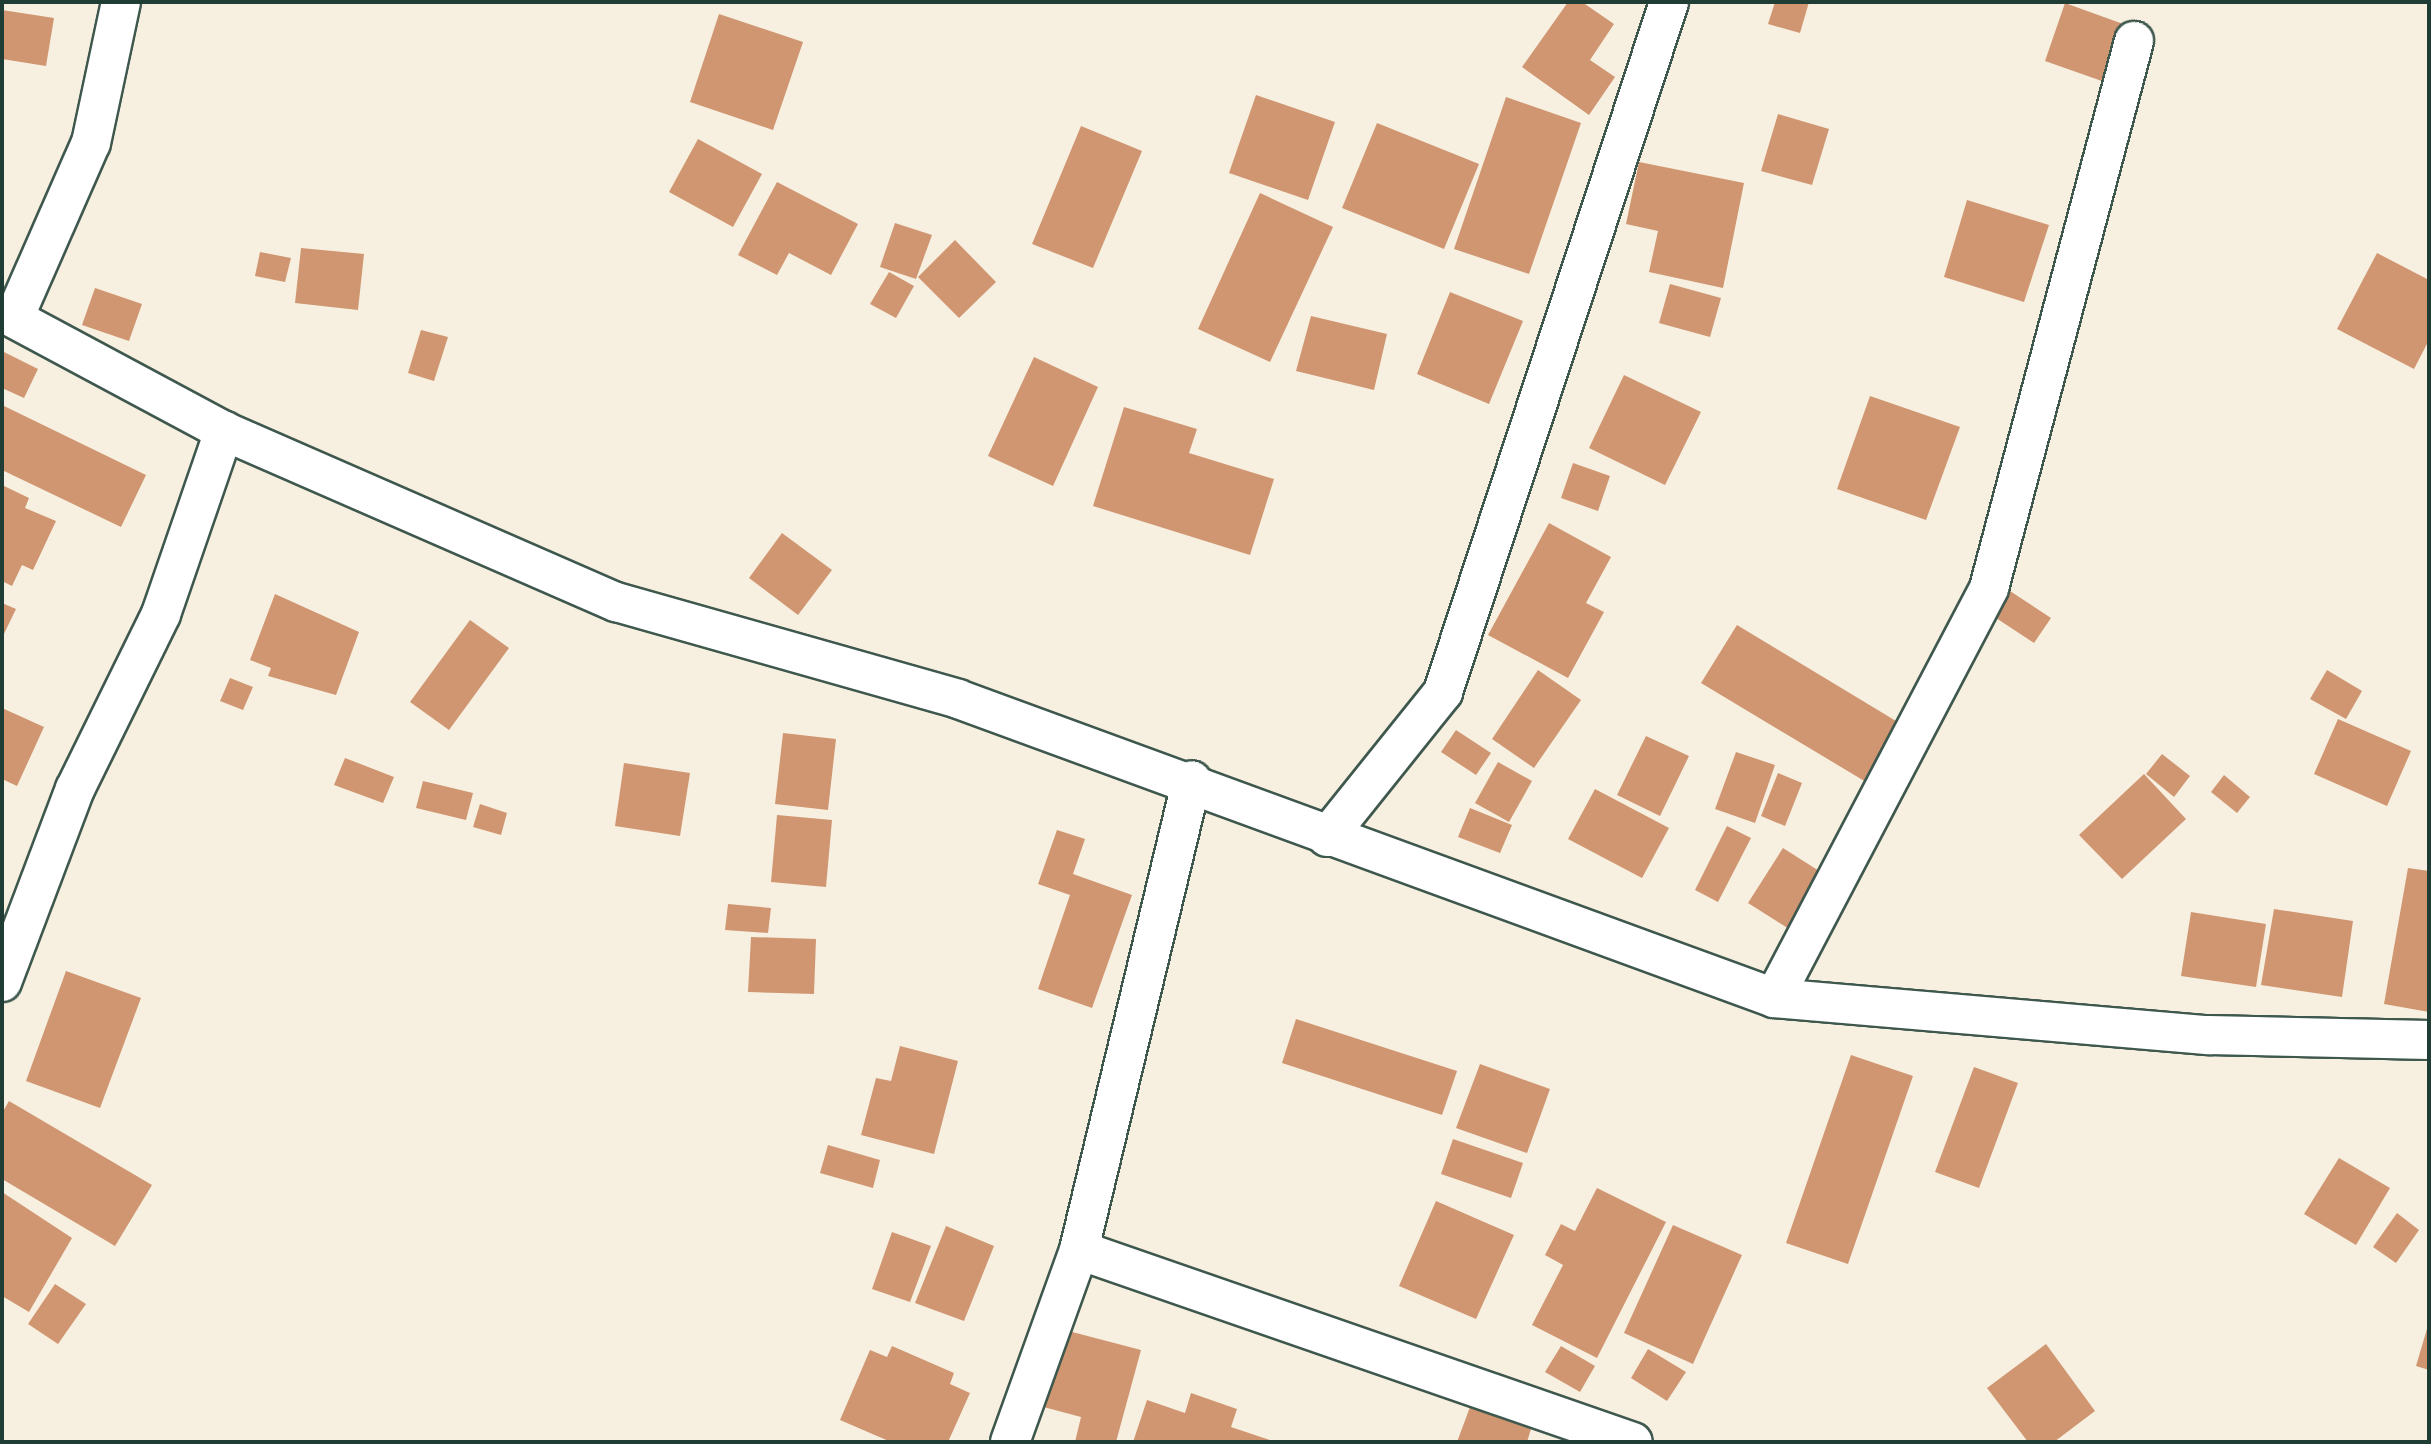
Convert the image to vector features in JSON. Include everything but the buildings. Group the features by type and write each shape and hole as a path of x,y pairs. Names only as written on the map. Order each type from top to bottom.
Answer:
{"street":[{"path":"121,2 91,143 8,315 224,431 616,603 958,699 1192,780 1327,837 1774,998 2209,1035 2429,1040"},
{"path":"1327,837 1443,692 1669,2"},
{"path":"1774,998 1989,588 2134,41"},
{"path":"2,982 75,789 161,614 224,431"},
{"path":"1010,1442 1079,1250 1192,780"},
{"path":"1079,1250 1631,1442"}]}
